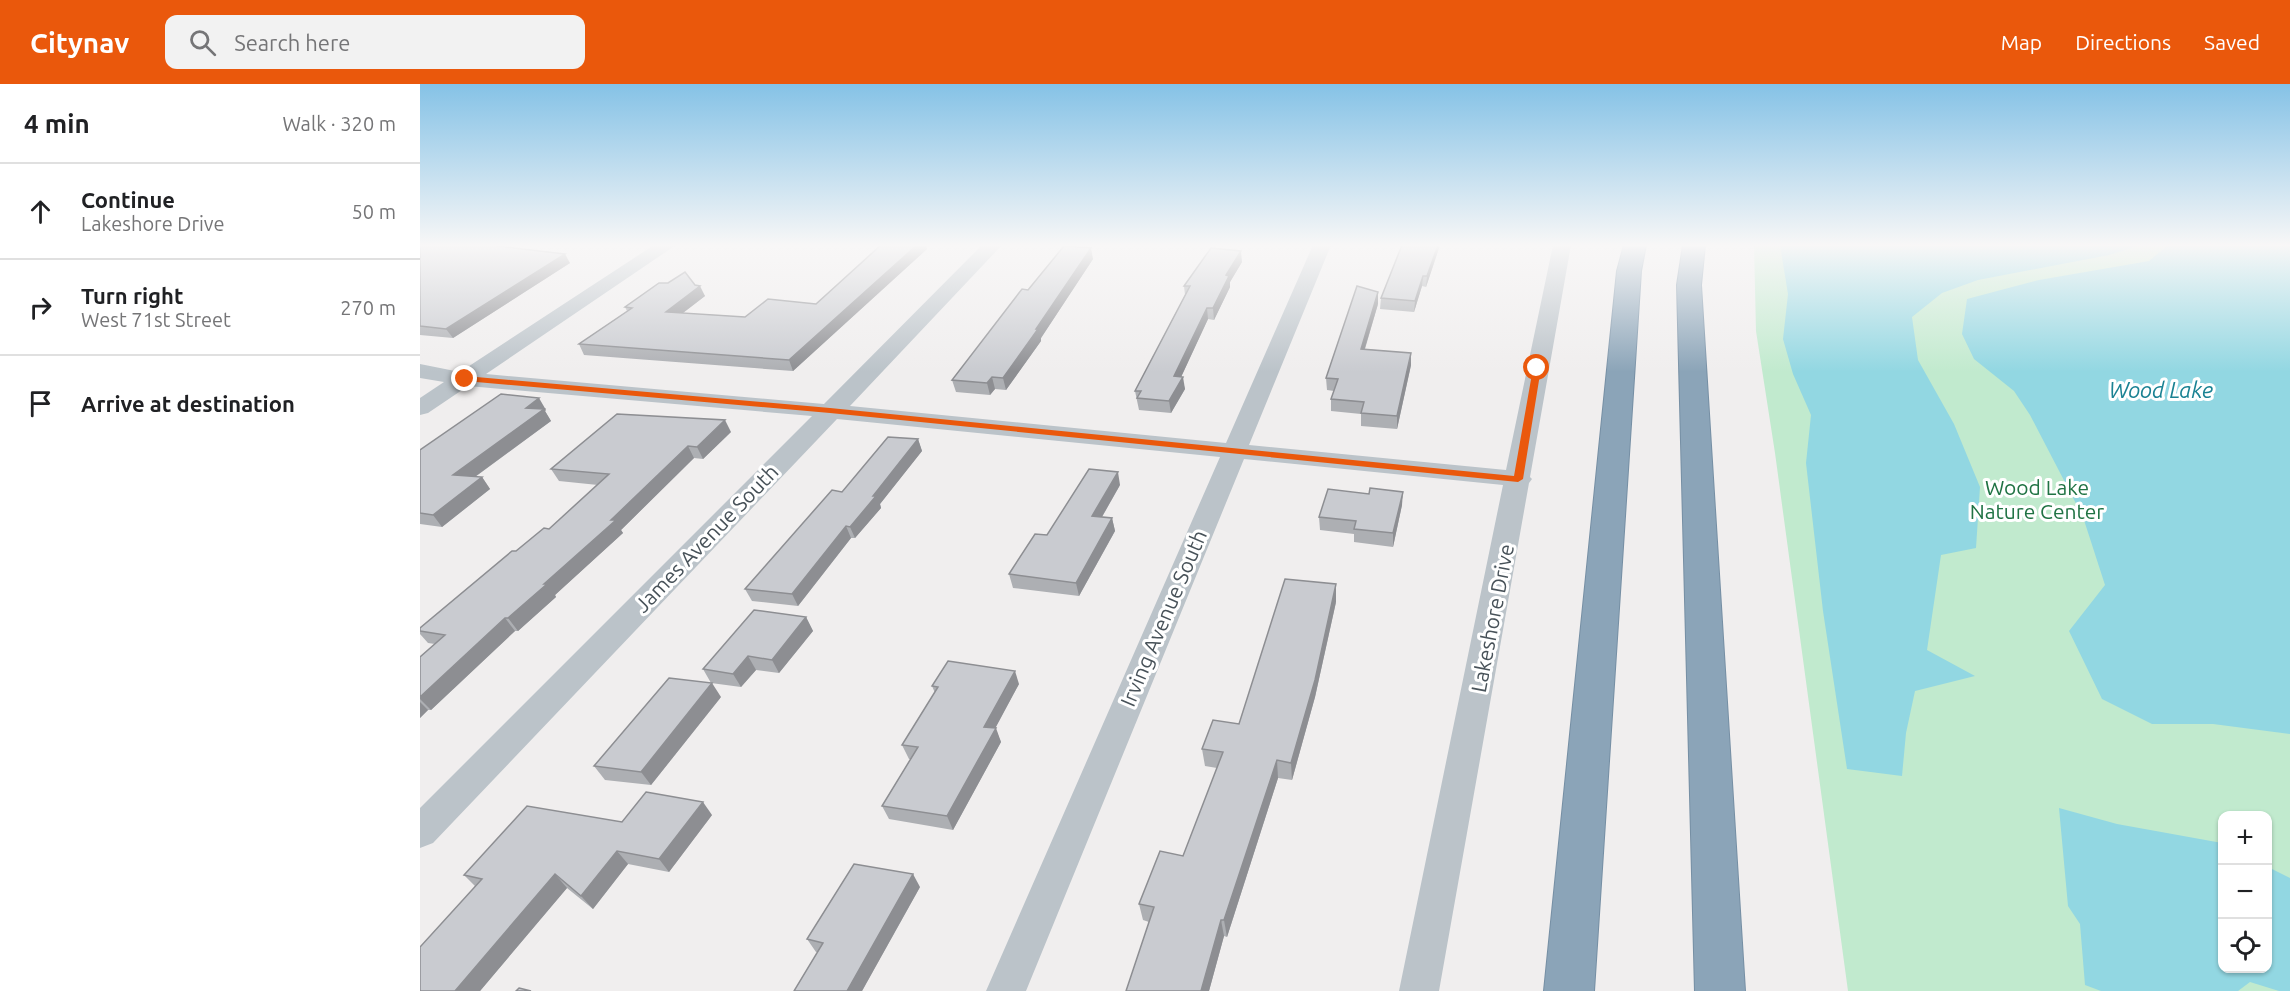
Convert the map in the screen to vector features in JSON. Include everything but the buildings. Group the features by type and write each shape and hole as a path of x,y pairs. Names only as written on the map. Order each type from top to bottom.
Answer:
{"highway":[{"path":"1569,991 1628,287"},
{"path":"1689,287 1719,991"}],"street":[{"path":"420,408 603,287"},
{"name":"James Avenue South","path":"420,832 951,287"},
{"name":"Irving Avenue South","path":"1006,991 1304,287"},
{"name":"Lakeshore Drive","path":"1419,991 1553,287"},
{"path":"420,371 465,379 830,411 1518,479"}],"green space":[{"name":"Wood Lake Nature Center","path":"1755,287 2290,287 2290,991 1848,991 1775,453 1756,331"}],"water":[{"path":"1787,287 1958,287 1942,293 1912,317 1918,360 1954,424 1980,487 1976,548 1941,555 1927,650 1975,676 1915,691 1906,733 1902,776 1847,769 1823,611 1806,463 1811,415 1793,374 1783,339"},
{"name":"Wood Lake","path":"2011,287 2290,287 2290,734 2213,724 2152,724 2102,699 2069,631 2105,585 2083,517 2030,415 2014,391 1974,359 1962,334 1967,299"},
{"path":"2059,808 2117,824 2218,842 2218,973 2272,973 2272,869 2290,878 2290,991 2279,991 2250,982 2238,991 2101,991 2085,985 2080,924 2068,906"}],"route":[{"path":"465,379 830,411 1518,479 1537,368"}]}
